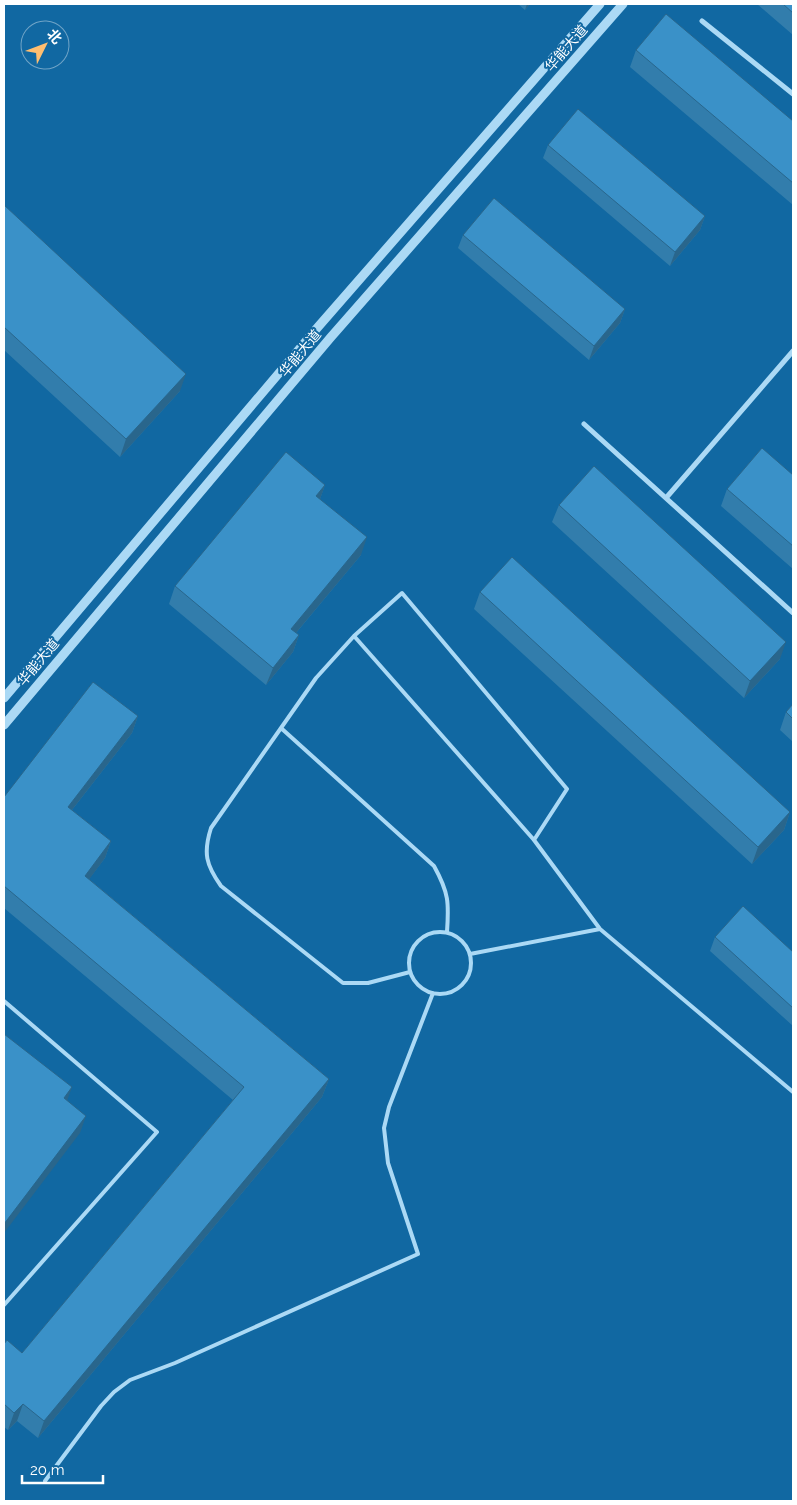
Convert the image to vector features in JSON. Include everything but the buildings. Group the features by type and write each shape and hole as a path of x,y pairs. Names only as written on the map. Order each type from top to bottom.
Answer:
{"street":[{"name":"华能大道","path":"4,698 318,327 600,4"},
{"name":"华能大道","path":"4,725 331,337 623,4"},
{"path":"702,21 793,94"},
{"path":"666,498 793,351"},
{"path":"584,424 793,613"}],"lane":[{"path":"410,972 368,983 343,983 221,886 212,873 207,858 206,843 211,828 316,678 354,636 402,593 567,789 534,840"},
{"path":"354,636 534,840 600,929 793,1092"},
{"path":"281,728 434,866 444,883 449,902 447,932"},
{"path":"470,954 600,929"},
{"path":"436,932 447,932 457,937 465,944 470,954 471,965 463,984 454,991 444,994 433,993 423,989 415,982 410,972 408,962 411,951 417,942 426,935 436,932"},
{"path":"45,1480 101,1406 114,1392 130,1380 175,1363 418,1254 388,1163 384,1128 388,1107 433,993"},
{"path":"4,1001 157,1132 4,1305"}]}
